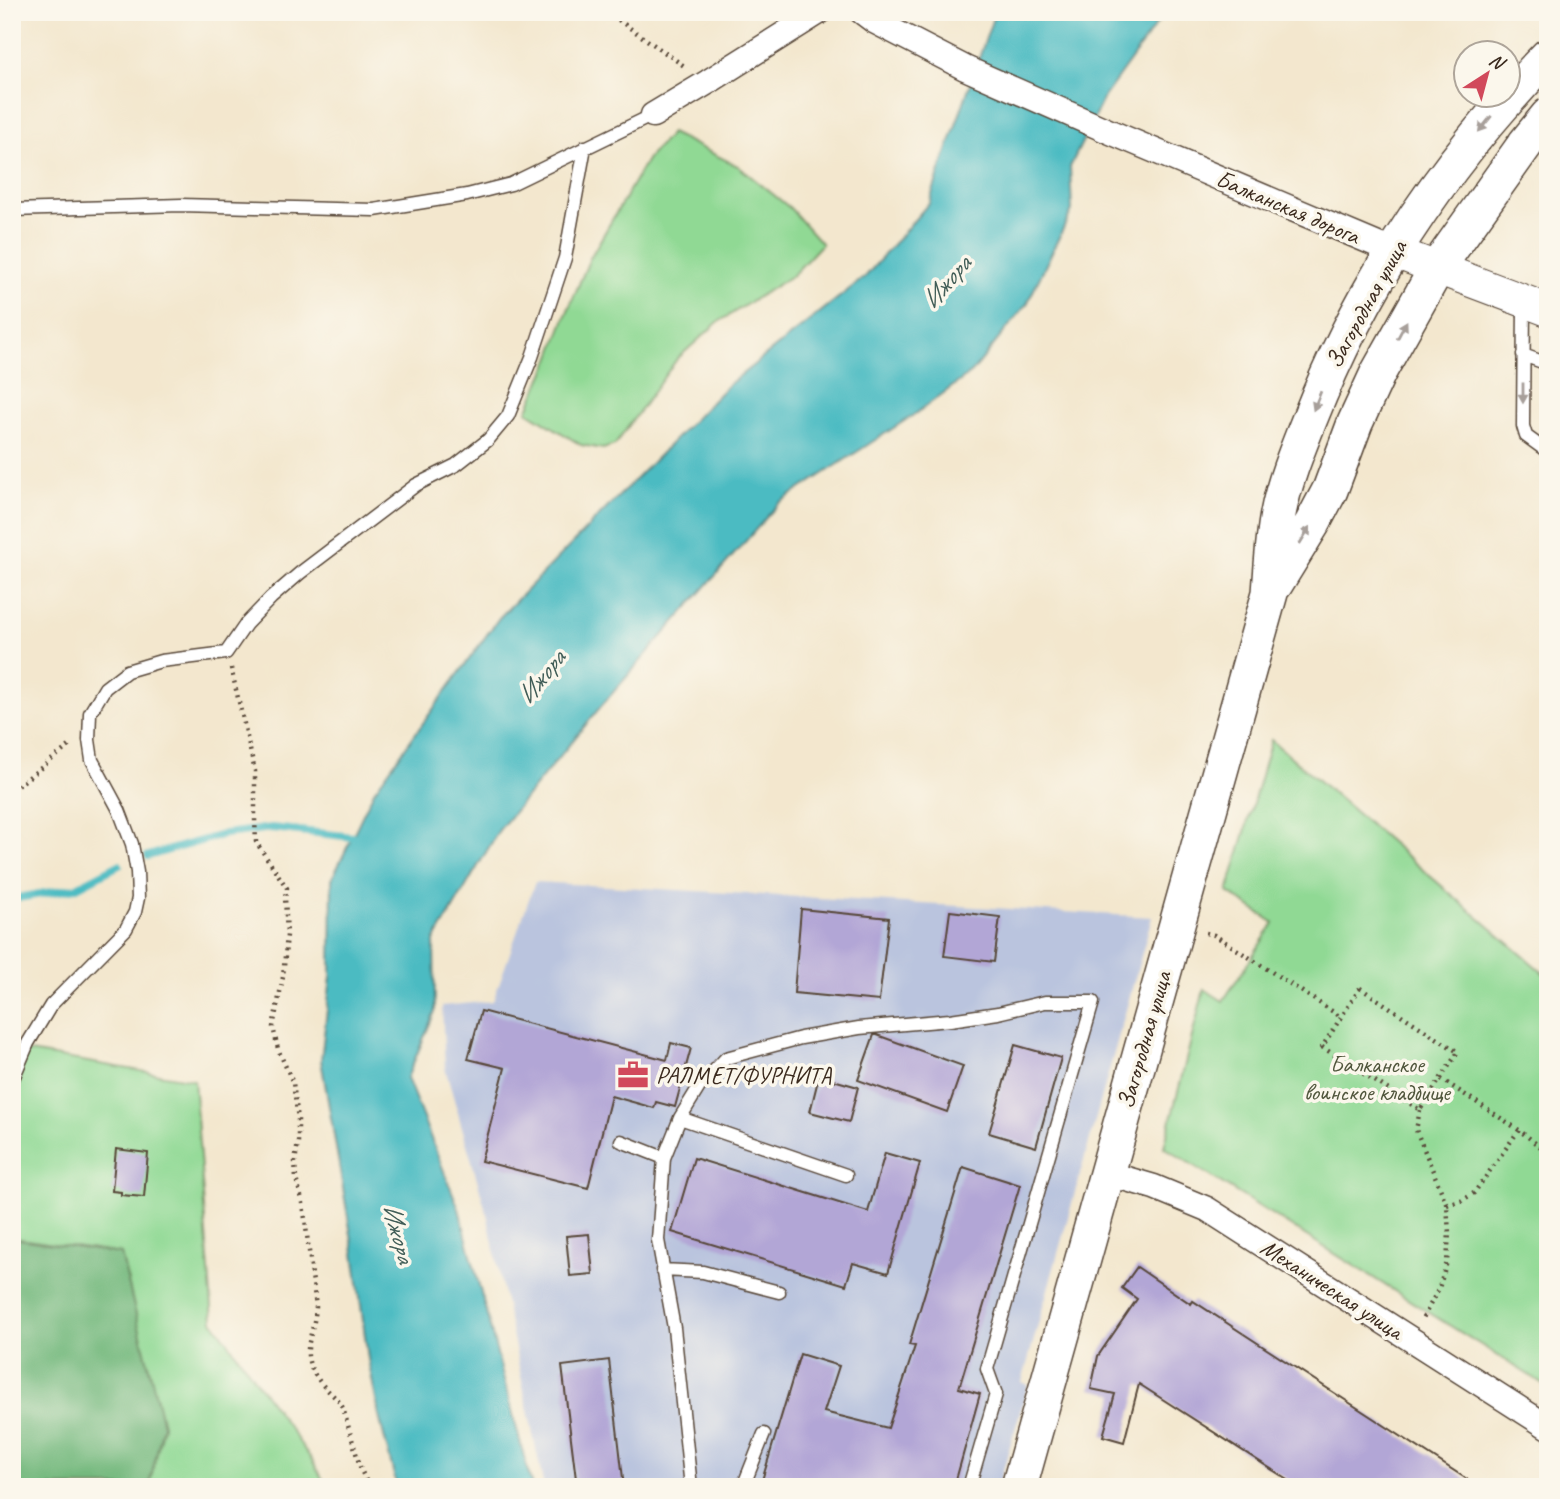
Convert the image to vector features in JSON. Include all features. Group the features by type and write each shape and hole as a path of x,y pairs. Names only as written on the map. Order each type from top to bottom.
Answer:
{"main road":[{"name":"Загородная улица","path":"1019,1487 1270,593 1278,513 1294,458 1326,376 1392,251 1444,175 1488,120 1548,56"},
{"name":"Загородная улица","path":"1270,593 1330,490 1355,423 1378,373 1437,268 1548,116"}],"street":[{"path":"653,115 819,12"},
{"name":"Балканская дорога","path":"862,12 874,21 965,68 1108,131 1392,251 1536,305"},
{"name":"Механическая улица","path":"1106,1173 1154,1187 1207,1209 1548,1427"}],"lane":[{"path":"12,210 181,205 374,209 467,195 511,184 653,115"},
{"path":"12,1081 28,1043 51,1005 126,929 135,912 138,898 137,872 132,844 119,810 92,760 89,740 90,713 105,688 127,671 161,661 226,653 246,624 300,573 416,485 456,465 488,440 508,416 533,357 565,258 585,147"},
{"path":"1536,305 1523,355 1523,426 1527,436 1548,452"},
{"path":"1523,355 1548,364"},
{"path":"691,1487 674,1328 658,1240 664,1158 680,1118 699,1087 726,1058 801,1038 859,1028 998,1013 1045,1002 1093,1002 987,1369 996,1394 969,1487"},
{"path":"680,1118 846,1175"},
{"path":"621,1141 664,1158"},
{"path":"663,1270 703,1272 779,1293"},
{"path":"743,1487 764,1434"}],"path":[{"path":"607,12 708,82"},
{"path":"226,653 255,771 256,842 287,888 287,935 283,977 273,1027 278,1049 293,1083 298,1119 296,1179 303,1203 316,1307 307,1349 309,1367 343,1408 361,1470 369,1487"},
{"path":"12,790 89,730"},
{"path":"1177,923 1214,935 1341,1017"},
{"path":"1418,1327 1439,1289 1447,1262 1450,1233 1447,1205 1416,1130 1420,1110 1458,1052 1360,988 1322,1047 1420,1110"},
{"path":"1441,1079 1519,1130 1548,1153"},
{"path":"1447,1205 1474,1193 1519,1130"}],"shaded area":[{"path":"535,882 1152,917 1022,1382 1028,1385 998,1487 544,1487 487,1214 445,1068 442,1006 493,1001"}],"green space":[{"path":"671,133 738,166 790,208 822,244 793,275 717,323 677,359 615,445 603,449 581,445 527,411 590,258 648,158"},
{"name":"Балканское воинское кладбище","path":"1271,740 1548,977 1548,1387 1164,1147 1204,989 1223,1001 1274,923 1228,892"},
{"path":"12,1049 194,1080 213,1321 312,1460 327,1487 149,1487 163,1425 121,1254 12,1238"},
{"path":"12,1238 121,1254 163,1425 149,1487 12,1487"}],"water":[{"name":"Ижора","path":"995,12 1165,12 1104,97 1070,167 1072,210 1027,304 972,372 918,412 779,503 602,705 499,830 434,941 435,1011 407,1078 459,1209 532,1487 397,1487 368,1359 354,1252 321,1060 331,976 332,879 374,791 499,618 727,386 866,276 929,203"}],"building":[{"path":"801,909 889,918 879,1001 794,993"},
{"path":"950,911 1000,917 994,962 944,956"},
{"path":"481,1011 667,1060 671,1043 691,1048 675,1107 656,1102 654,1108 611,1096 588,1188 481,1161 505,1068 468,1059"},
{"path":"874,1035 963,1066 947,1112 858,1080"},
{"path":"1015,1045 1061,1058 1036,1147 989,1133"},
{"path":"819,1076 858,1087 849,1122 810,1112"},
{"path":"116,1149 148,1153 144,1197 121,1195 121,1192 112,1191"},
{"path":"885,1153 920,1163 888,1273 853,1263 846,1285 672,1232 694,1158 868,1212"},
{"path":"963,1167 1020,1185 959,1388 980,1394 954,1487 760,1487 800,1354 839,1366 824,1412 888,1428 915,1346 909,1345"},
{"path":"589,1234 593,1274 570,1276 566,1236"},
{"path":"1137,1267 1479,1487 1299,1487 1139,1384 1124,1442 1103,1436 1115,1394 1091,1389 1098,1356 1137,1299 1122,1288"},
{"path":"609,1360 624,1487 577,1487 562,1366"}],"waterway":[{"path":"148,856 225,834 272,828 362,838"},
{"path":"12,899 75,888 119,865"}],"place":[{"name":"РАЛМЕТ/ФУРНИТА","path":"633,1075"}]}
